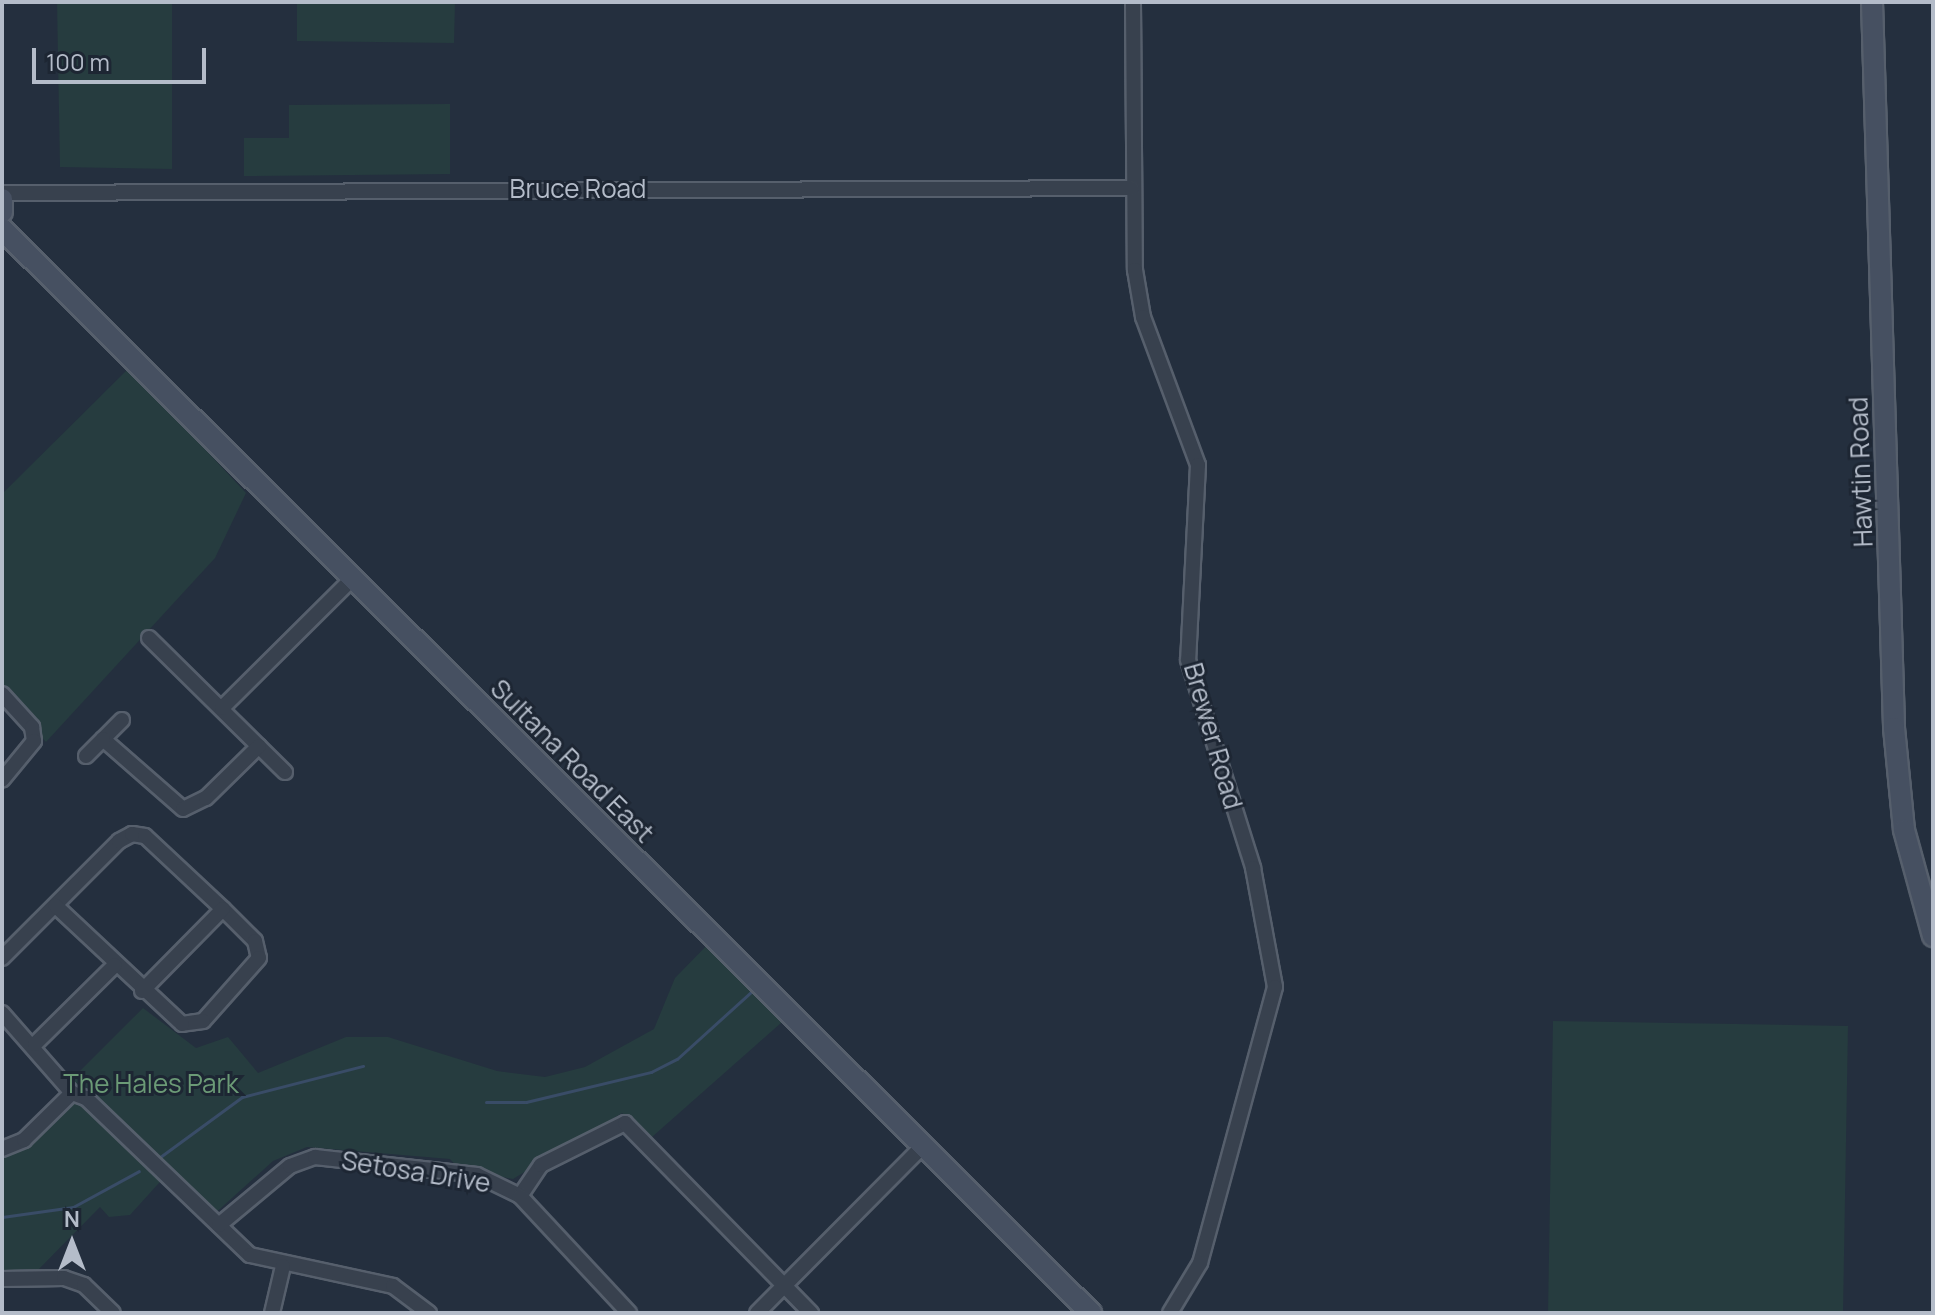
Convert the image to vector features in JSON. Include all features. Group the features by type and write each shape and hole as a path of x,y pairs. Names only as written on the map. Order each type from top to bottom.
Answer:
{"street":[{"name":"Brewer Road","path":"1133,2 1132,188 1143,317 1198,465 1188,660 1253,868 1275,987 1200,1263 1170,1313"},
{"name":"Hawtin Road","path":"1872,2 1894,728 1904,830 1933,936"},
{"name":"Bruce Road","path":"2,204 25,190 1132,188"},
{"name":"Sultana Road East","path":"2,204 19,242"},
{"name":"Sultana Road East","path":"2,229 19,242 1091,1313"},
{"path":"222,708 354,577"},
{"path":"149,638 285,772"},
{"path":"2,694 32,727 34,741 2,780"},
{"path":"86,756 122,720"},
{"path":"103,739 183,809 206,798 259,746"},
{"path":"2,958 56,906 132,834 145,836 223,909 255,941 259,958 216,1009 182,1024 142,991 56,906"},
{"path":"142,991 223,909"},
{"path":"35,1044 115,965"},
{"path":"2,1013 35,1044 72,1090 154,1161 250,1255 283,1266 393,1286 429,1313"},
{"path":"2,1149 24,1140 72,1090"},
{"path":"520,1196 541,1165 625,1123 811,1313"},
{"path":"757,1313 922,1147"},
{"name":"Setosa Drive","path":"219,1225 290,1166 315,1157 477,1175 520,1196 629,1313"},
{"path":"272,1313 283,1266"},
{"path":"2,1279 64,1278 84,1285 113,1313"}],"green space":[{"path":"57,2 172,2 172,169 60,167"},
{"path":"297,2 455,2 454,43 297,41"},
{"path":"450,104 450,174 244,176 244,138 289,138 289,105"},
{"path":"129,368 246,493 215,558 46,742 2,696 2,494"},
{"name":"The Hales Park","path":"713,939 790,1015 652,1137 622,1113 513,1179 458,1168 450,1159 307,1147 273,1161 211,1217 168,1173 130,1215 109,1217 100,1207 38,1270 2,1272 2,1149 52,1116 69,1082 143,1008 196,1048 228,1037 258,1073 346,1037 388,1037 497,1071 545,1077 585,1067 654,1029 675,978"},
{"path":"1553,1021 1848,1026 1843,1313 1548,1313"}],"waterway":[{"path":"486,1102 526,1102 651,1072 677,1059 753,990"},
{"path":"156,1160 242,1097 363,1066"},
{"path":"2,1217 73,1207 139,1171"}]}
